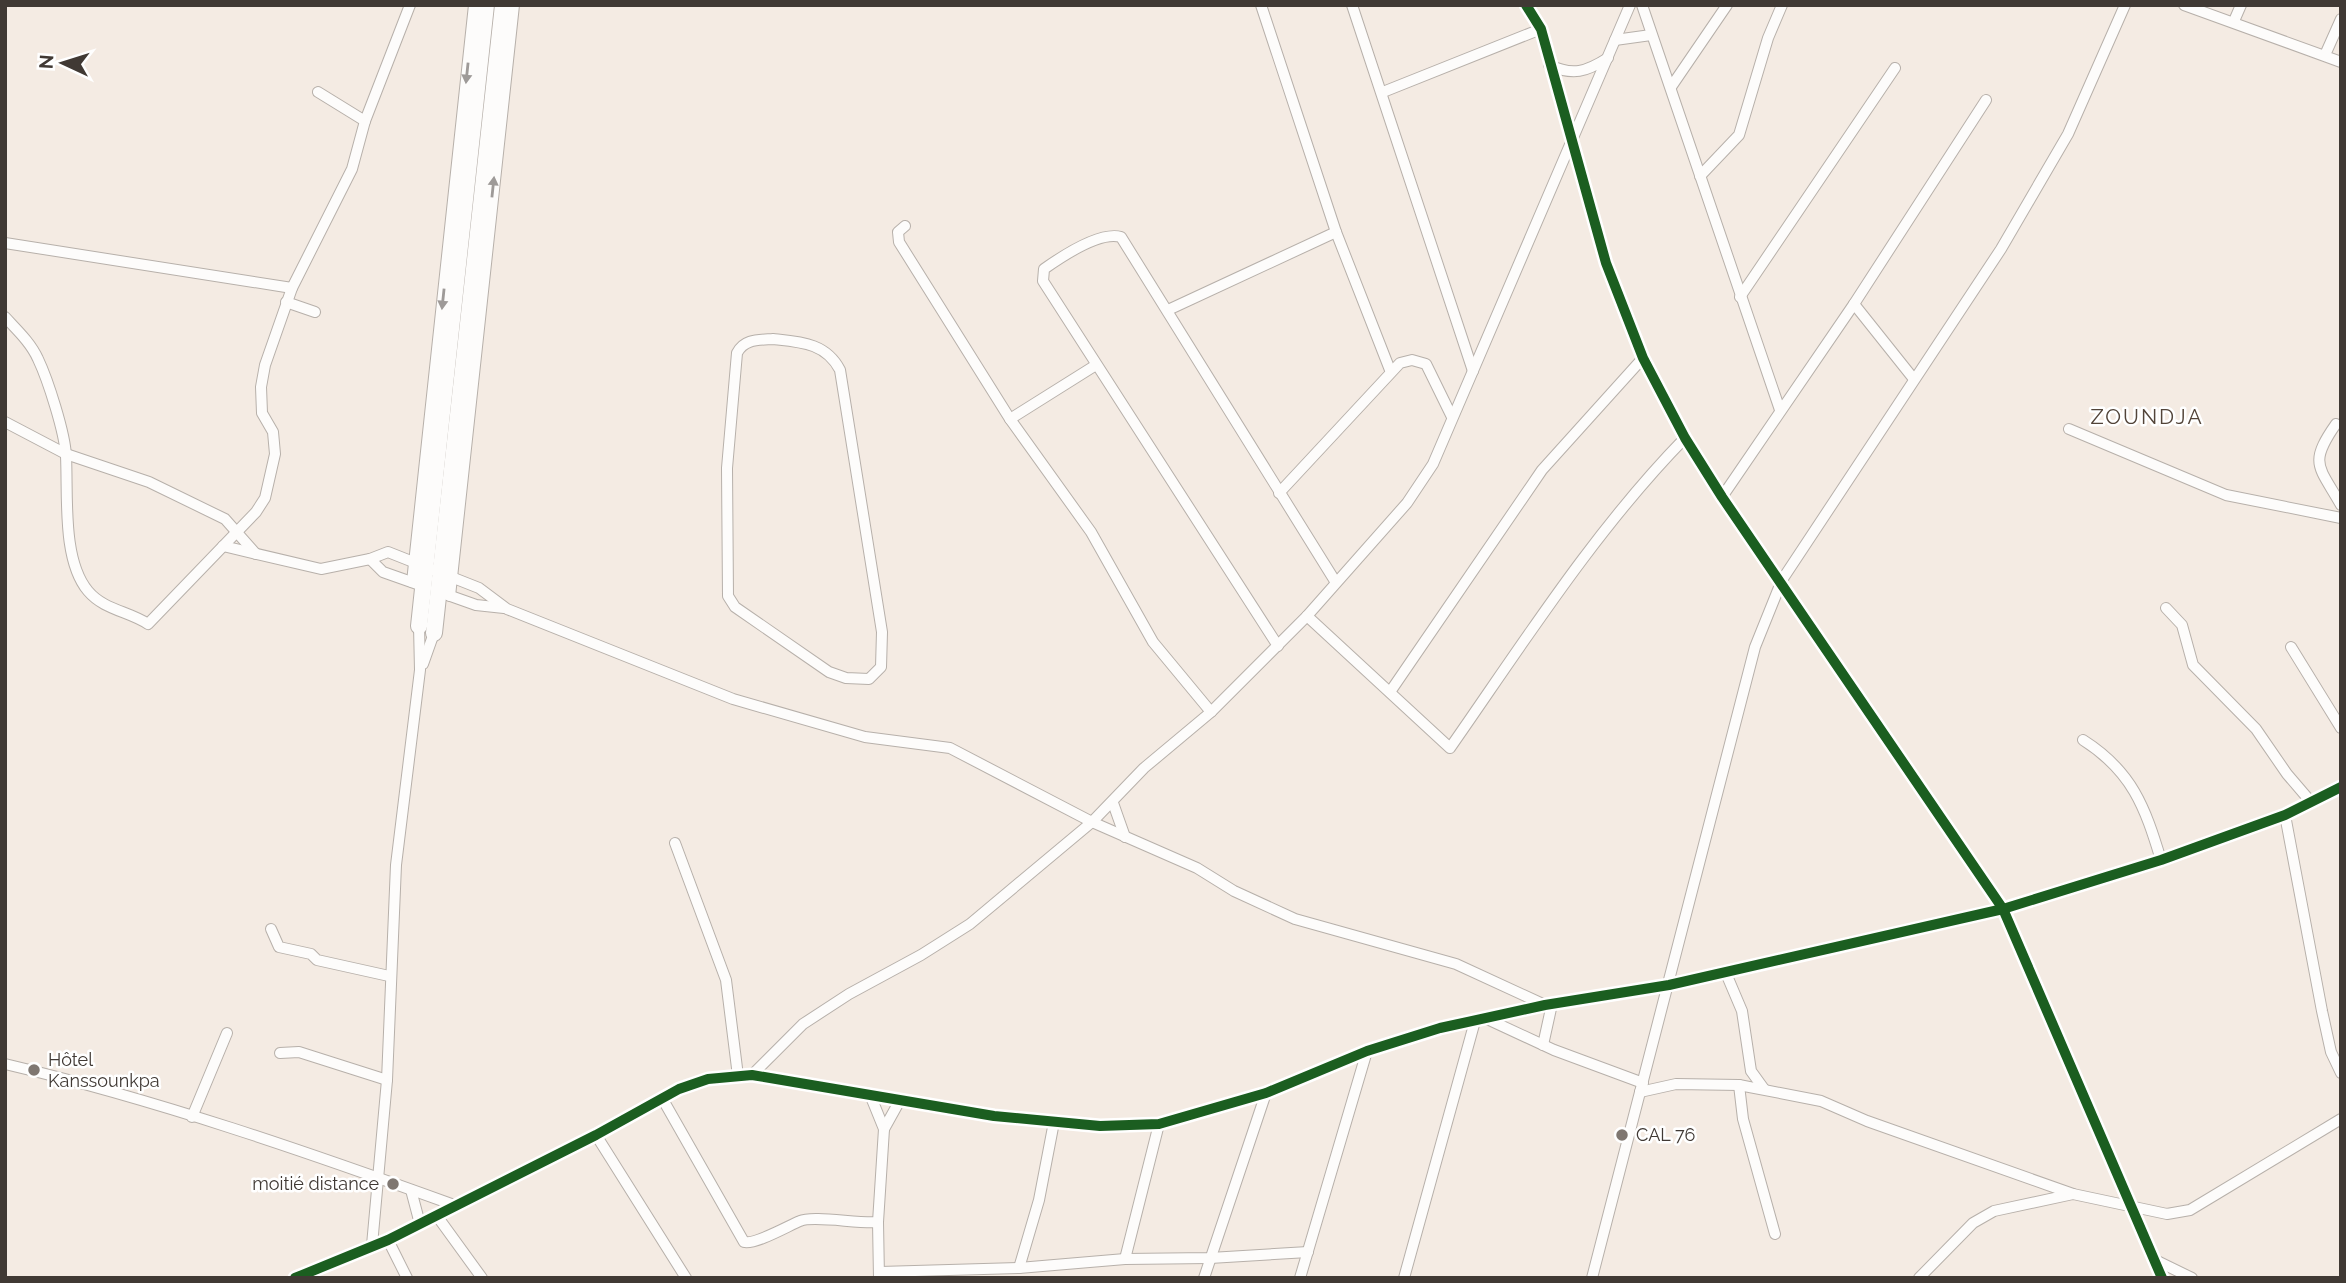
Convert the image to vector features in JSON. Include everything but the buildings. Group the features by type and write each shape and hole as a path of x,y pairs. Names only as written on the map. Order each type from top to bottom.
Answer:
{"main road":[{"path":"426,630 418,584 486,5"},
{"path":"426,630 445,594 503,5"}],"street":[{"path":"5,317 38,359 66,454 65,498 77,576 90,593 107,607 148,624 256,512 272,476 275,454 273,432 262,413 261,387 265,365 292,288 352,169 365,121 410,5"},
{"path":"420,565 474,5"},
{"path":"447,576 514,5"},
{"path":"1261,5 1336,232 1390,370"},
{"path":"1352,5 1441,281 1474,371"},
{"path":"1526,5 1541,29 1606,263 1643,358 1685,438 1722,497 1782,580 2003,909 2162,1278"},
{"path":"752,1075 803,1024 849,993 922,955 970,924 1093,822 1144,768 1211,712 1278,646 1422,482 1474,371 1630,5"},
{"path":"1642,5 1780,410"},
{"path":"1671,87 1727,5"},
{"path":"1700,176 1739,135 1768,38 1782,5"},
{"path":"1592,1278 1755,647 1782,580 1913,378 2001,249 2068,134 2125,5"},
{"path":"2184,5 2341,62"},
{"path":"2234,21 2241,5"},
{"path":"2325,55 2341,19"},
{"path":"1382,92 1541,29"},
{"path":"1615,40 1651,35"},
{"path":"1549,65 1571,73 1580,72 1608,58"},
{"path":"1740,297 1895,68"},
{"path":"318,92 365,121"},
{"path":"1722,497 1854,304 1986,100"},
{"path":"905,226 898,232 899,242 1010,419 1091,532 1153,642 1211,712"},
{"path":"1168,310 1336,232"},
{"path":"1278,646 1043,281 1044,269 1083,246 1122,237 1335,582"},
{"path":"5,243 292,288"},
{"path":"286,302 315,313"},
{"path":"1854,304 1913,378"},
{"path":"753,340 815,345 827,351 840,370 882,632 881,667 869,679 846,678 829,672 735,607 728,596 727,468 733,431 733,390 740,346 753,340"},
{"path":"1390,692 1542,470 1643,358"},
{"path":"1279,493 1390,370 1412,360 1426,364 1452,417"},
{"path":"1010,419 1096,365"},
{"path":"5,422 66,454 149,482 225,519 256,554"},
{"path":"2336,424 2319,451 2317,460 2341,505"},
{"path":"2069,429 2226,495 2341,518"},
{"path":"1307,616 1450,748 1590,551 1659,463 1685,438"},
{"path":"223,546 321,569 370,559 388,552 479,588 507,608 733,699 865,737 950,748 1093,822 1196,868 1234,891 1295,919 1456,964 1549,1005"},
{"path":"370,559 383,572 476,605 507,608"},
{"path":"2166,608 2182,625 2193,665 2256,729 2311,803"},
{"path":"372,1245 387,1080 389,975 394,941 396,865 426,630"},
{"path":"420,670 426,630"},
{"path":"2291,647 2341,727"},
{"path":"2083,740 2110,757 2127,779 2149,821 2161,860"},
{"path":"295,1278 421,1224 694,1083 752,1075 899,1102 1054,1122 1100,1126 1159,1125 1266,1093 1367,1051 1480,1019 1669,985 2003,909 2161,860 2285,815 2341,787"},
{"path":"1113,803 1125,837"},
{"path":"2285,815 2322,1011 2331,1052 2341,1073"},
{"path":"675,843 726,980 738,1076"},
{"path":"271,929 279,947 312,954 317,960 389,975"},
{"path":"1725,971 1742,1011 1751,1071 1763,1089"},
{"path":"1543,1045 1549,1005"},
{"path":"1480,1019 1642,1087 1676,1084 1739,1085 1821,1101 1879,1126 2073,1194 2167,1214 2190,1210 2341,1119"},
{"path":"1404,1278 1480,1019"},
{"path":"191,1117 227,1033"},
{"path":"1300,1278 1367,1051"},
{"path":"280,1053 299,1052 387,1080"},
{"path":"5,1064 92,1085 377,1177 454,1205"},
{"path":"1739,1085 1743,1119 1775,1234"},
{"path":"1204,1278 1266,1093"},
{"path":"871,1097 884,1129"},
{"path":"662,1098 744,1242 754,1243 800,1221 858,1224 878,1222"},
{"path":"899,1102 884,1129 878,1222 879,1275 1125,1259 1210,1258 1308,1252"},
{"path":"1018,1268 1039,1200 1054,1122"},
{"path":"1125,1259 1159,1125"},
{"path":"596,1135 686,1278"},
{"path":"411,1190 421,1224"},
{"path":"1919,1278 1973,1223 1994,1211 2073,1194"},
{"path":"437,1216 482,1278"},
{"path":"388,1240 407,1278"},
{"path":"2155,1260 2192,1278"}],"cycle path":[{"path":"1526,5 1541,29 1606,263 1643,358 1685,438 1722,497 2003,909 2162,1278"},
{"path":"295,1278 388,1240 596,1135 679,1089 708,1079 752,1075 994,1116 1100,1126 1159,1124 1266,1093 1367,1051 1440,1028 1545,1005 1669,985 2003,909 2161,860 2285,815 2341,787"}],"place":[{"name":"Hôtel Kanssounkpa","path":"34,1070"},
{"name":"CAL 76","path":"1622,1135"},
{"name":"moitié distance","path":"393,1184"}],"district":[{"name":"ZOUNDJA","path":"2147,417"}]}
